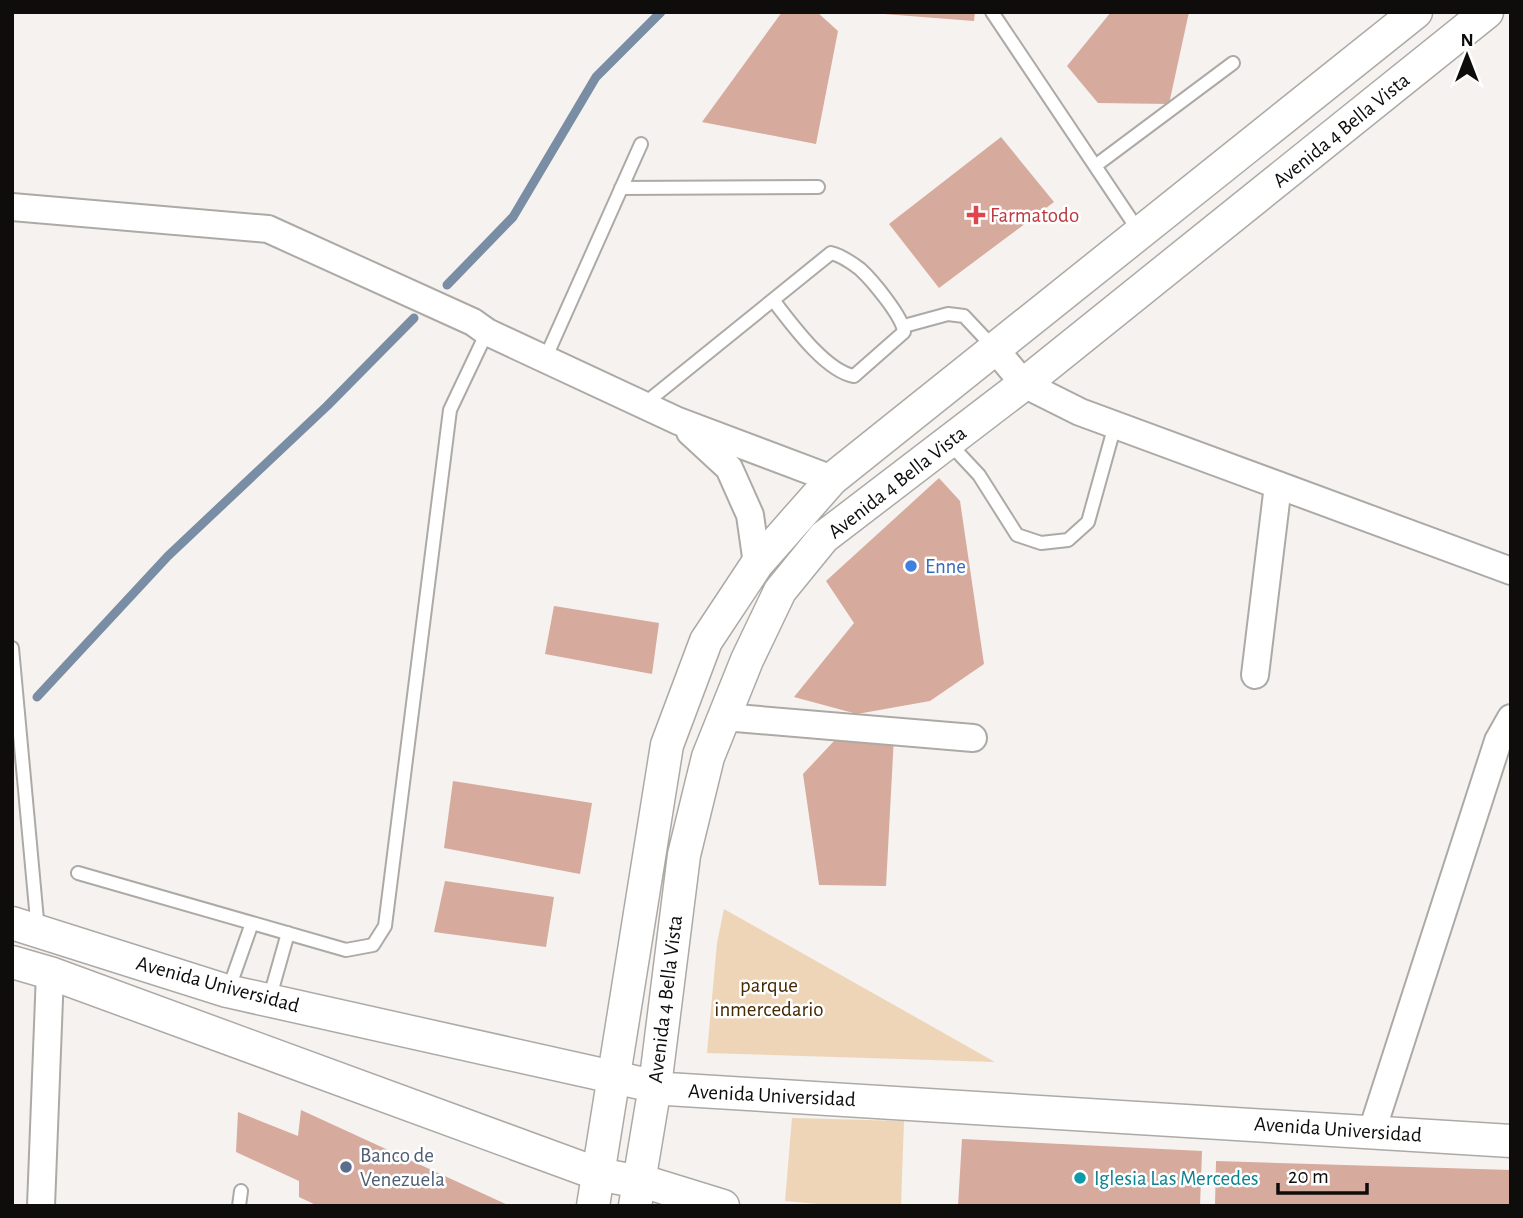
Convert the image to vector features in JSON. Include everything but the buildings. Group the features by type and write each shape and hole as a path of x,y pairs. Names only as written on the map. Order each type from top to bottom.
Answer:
{"street":[{"name":"Avenida 4 Bella Vista","path":"593,1206 667,744 706,641 757,564 832,479 1416,12"},
{"name":"Avenida 4 Bella Vista","path":"636,1194 655,1086 684,855 708,757 747,660 780,591 824,537 1024,384 1487,12"},
{"path":"1266,132 1295,167"},
{"path":"12,207 268,229 473,322 487,332 678,421 832,479"},
{"path":"995,349 1024,384 1080,412 1511,571"},
{"path":"678,421 729,468 750,514 757,564"},
{"path":"1255,675 1278,485"},
{"path":"724,718 973,738"},
{"path":"1372,1131 1498,741 1511,718"},
{"name":"Avenida Universidad","path":"25,927 228,991 655,1086 1511,1141"},
{"name":"Avenida Universidad","path":"12,962 50,973 598,1174 636,1194 723,1206"},
{"path":"41,1206 50,973"}],"lane":[{"path":"992,12 1140,233"},
{"path":"1095,166 1233,63"},
{"path":"545,359 641,144"},
{"path":"621,188 818,187"},
{"path":"643,405 831,253 859,269 902,321 904,332 854,376 848,375 818,355 773,300"},
{"path":"904,326 948,314 964,316 995,349"},
{"path":"78,873 346,950 373,944 385,926 450,410 487,332"},
{"path":"948,443 979,475 1017,535 1041,543 1068,540 1088,522 1115,425"},
{"path":"12,648 25,927"},
{"path":"228,991 252,923"},
{"path":"269,1001 288,933"},
{"path":"239,1206 241,1191"}],"green space":[{"name":"parque inmercedario","path":"724,909 995,1062 707,1053 717,943"},
{"path":"792,1118 904,1121 901,1206 840,1206 785,1201"}],"waterway":[{"path":"447,285 513,217 596,77 661,12"},
{"path":"37,697 168,556 327,406 414,318"}],"place":[{"name":"Farmatodo","path":"976,215"},
{"name":"Enne","path":"911,566"},
{"name":"Banco de Venezuela","path":"346,1167"},
{"name":"Iglesia Las Mercedes","path":"1080,1178"}]}
